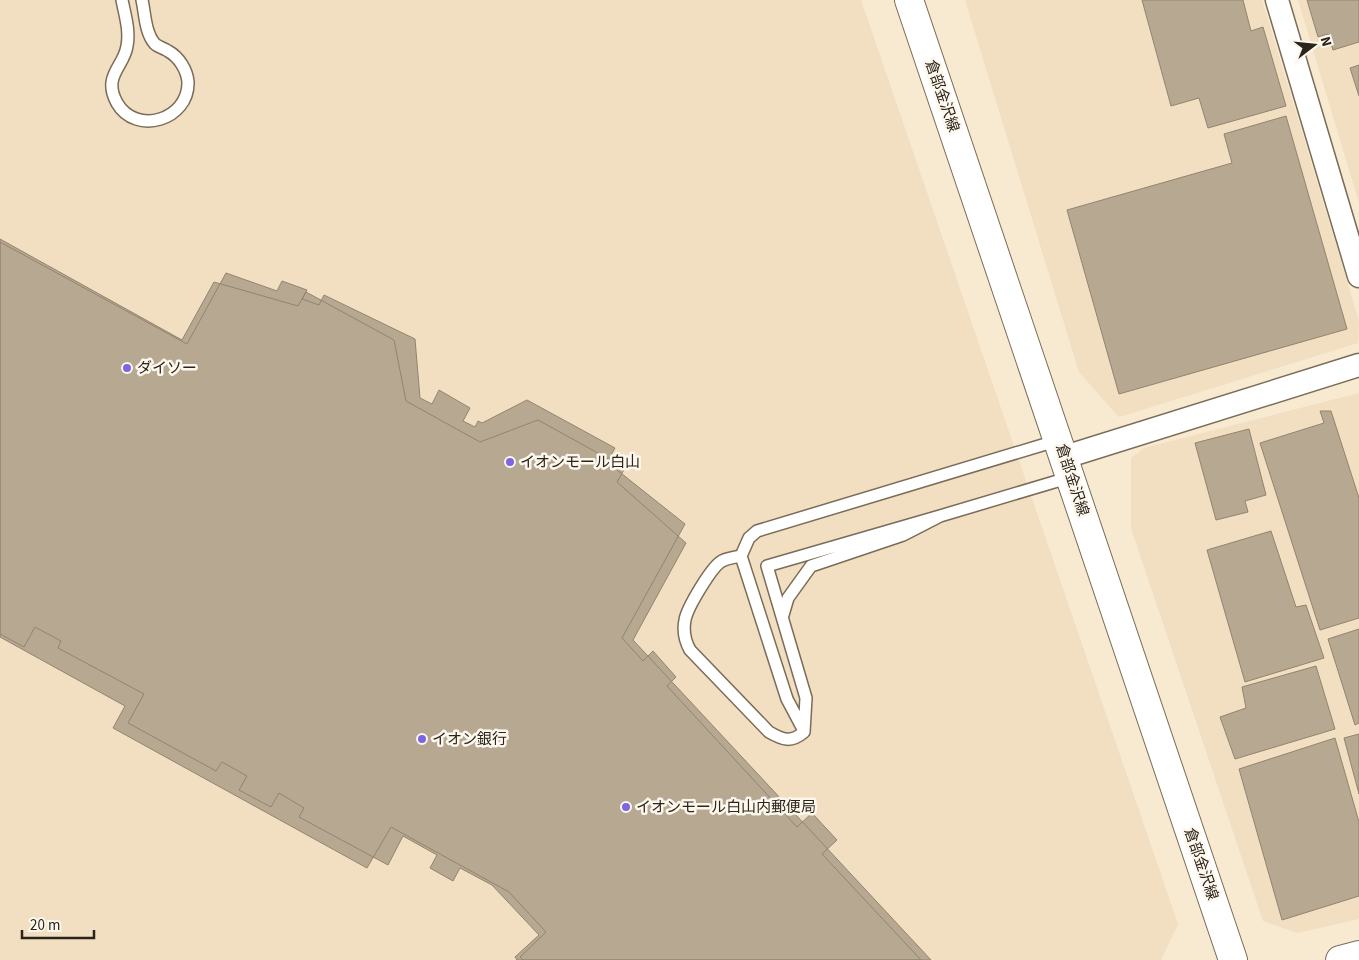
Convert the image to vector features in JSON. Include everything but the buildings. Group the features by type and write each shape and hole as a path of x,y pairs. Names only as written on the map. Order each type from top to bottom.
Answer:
{"main road":[{"name":"倉部金沢線","path":"909,0 1233,960"},
{"path":"1340,960 1359,955"}],"street":[{"path":"1277,0 1359,276"},
{"path":"1065,458 1359,365"}],"lane":[{"path":"122,0 128,34 127,47 112,79 113,91 117,103 125,112 135,118 148,121 160,120 176,110 186,94 188,82 185,69 178,59 156,45 149,34 142,0"},
{"path":"783,619 784,607 788,598 811,566 903,535 1065,458"},
{"path":"804,732 787,699 741,556 749,538 757,531 1065,458"},
{"path":"741,556 722,561 712,570 685,617 684,630 687,645 769,732 782,740 795,740 804,732 806,698 767,566 940,516"}],"shaded area":[{"name":"イオンモール白山","path":"0,0 861,0 1178,924 1161,960 0,960"},
{"path":"965,0 1262,0 1359,321 1358,343 1119,417 1079,372"},
{"path":"1298,0 1359,0 1359,203"},
{"path":"1359,393 1359,919 1297,933 1263,921 1131,528 1131,458 1144,448"}],"place":[{"name":"ダイソー","path":"127,368"},
{"name":"イオンモール白山","path":"510,462"},
{"name":"イオン銀行","path":"422,739"},
{"name":"イオンモール白山内郵便局","path":"626,807"}]}
